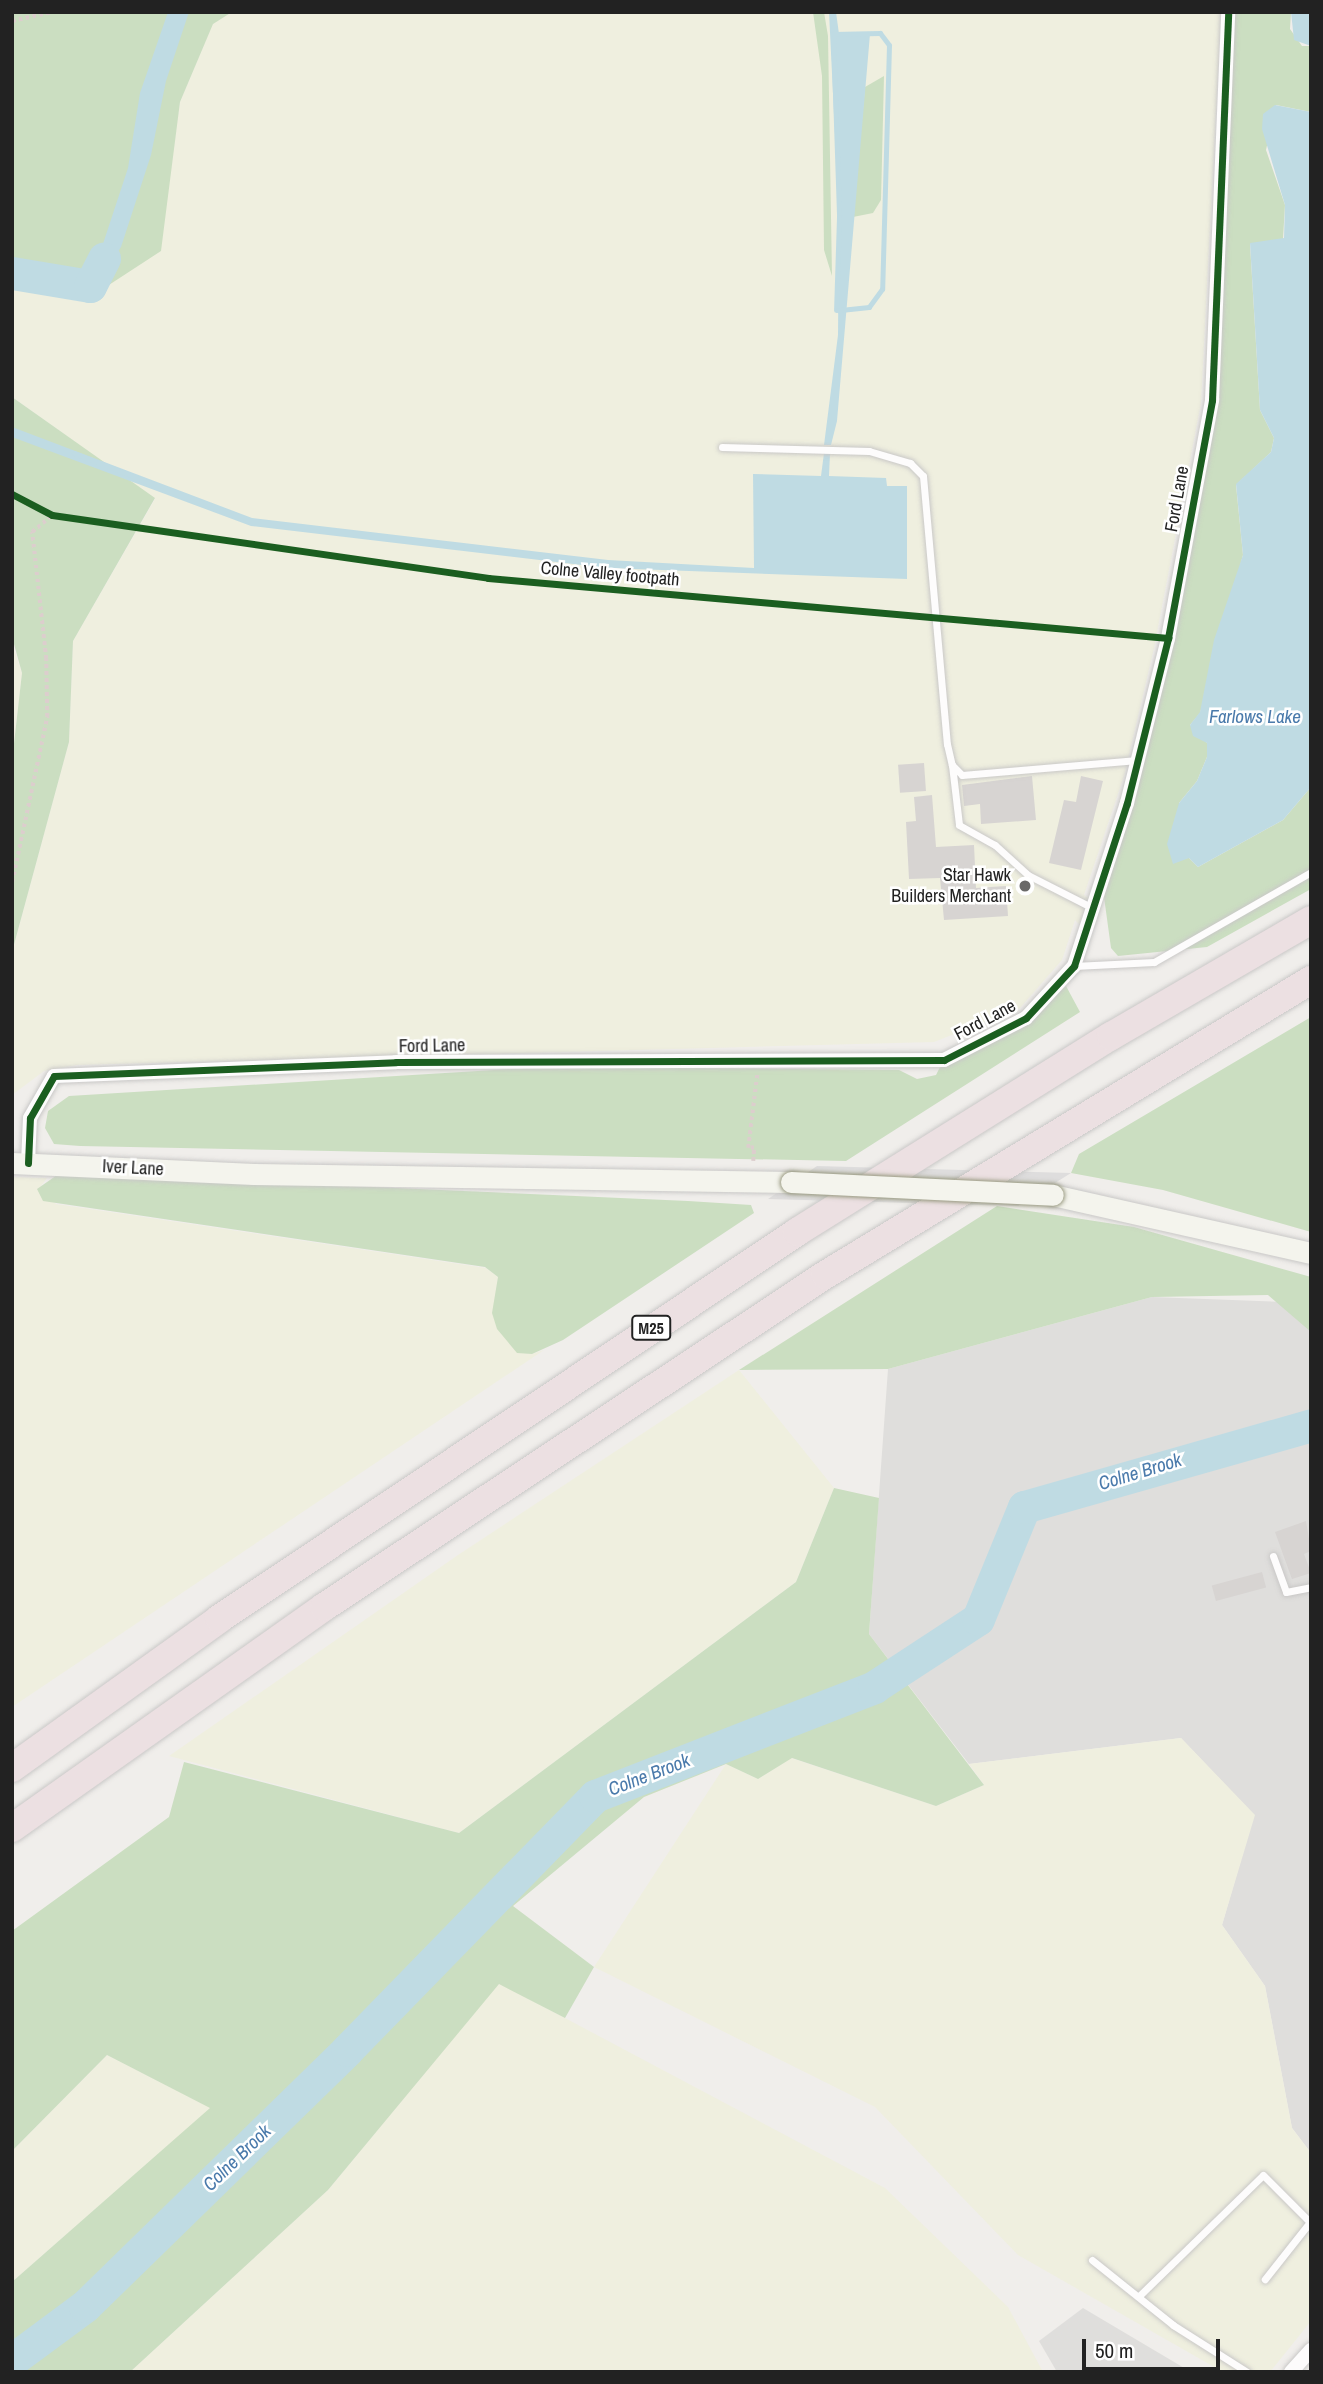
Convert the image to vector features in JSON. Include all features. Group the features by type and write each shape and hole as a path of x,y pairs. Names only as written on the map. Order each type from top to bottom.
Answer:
{"highway":[{"name":"M25","path":"12,1768 219,1619 716,1285 1111,1036 1311,920"},
{"path":"12,1828 324,1607 825,1275 1311,980"}],"main road":[{"name":"Iver Lane","path":"20,1163 254,1174 791,1182 1053,1195 1311,1253"}],"street":[{"name":"Ford Lane","path":"20,1163 30,1118 54,1076 396,1062 757,1056 944,1060 1026,1018 1074,966 1089,906 1138,760 1168,638 1212,400 1228,12"},
{"path":"1291,2372 1311,2350"}],"lane":[{"path":"722,447 869,451 910,463 923,477 959,825 995,845 1028,875 1089,906"},
{"path":"952,765 962,775 1138,760"},
{"path":"1074,966 1154,962 1311,872"},
{"path":"1273,1556 1286,1592 1311,1587"},
{"path":"1139,2296 1263,2175 1310,2222 1265,2278"},
{"path":"1092,2260 1173,2325 1247,2372"}],"path":[{"path":"12,21 52,12"},
{"path":"42,510 66,517"},
{"path":"12,882 47,717 47,659 32,531 52,515"},
{"path":"753,1181 754,1148 748,1148 757,1056"}],"shaded area":[{"path":"1152,1297 1311,1303 1311,2153 1292,2128 1265,1986 1222,1925 1254,1815 1181,1738 969,1764 869,1634 888,1369"},
{"path":"1083,2308 1191,2372 1057,2372 1039,2341"}],"green space":[{"path":"12,12 232,12 213,24 180,102 161,251 92,296 12,284"},
{"path":"232,12 1221,12 1201,403 1154,648 1124,776 1084,895 1089,898 1081,926 1075,920 1062,960 1020,1008 934,1042 77,1065 44,1071 12,1095 12,952 69,742 73,641 155,499 12,397 12,284 92,296 171,167 180,102 213,23"},
{"path":"813,12 824,12 828,36 832,276 824,250 822,76"},
{"path":"1231,12 1291,12 1290,29 1302,46 1311,46 1311,112 1276,105 1266,150 1285,205 1283,239 1250,244 1260,410 1274,438 1271,452 1236,485 1243,555 1200,713 1190,725 1207,743 1207,757 1197,781 1179,803 1189,858 1198,867 1283,820 1311,787 1311,889 1207,947 1118,956 1111,948 1104,897 1214,402"},
{"path":"884,76 881,200 873,213 853,217 865,87"},
{"path":"12,397 155,498 73,641 69,742 12,952 12,761 22,673 12,637"},
{"path":"12,643 22,673 12,761"},
{"path":"1066,986 1080,1012 846,1161 80,1146 54,1144 45,1128 48,1111 69,1096 544,1067 899,1070 917,1079 936,1075 943,1061 1040,1011"},
{"path":"1311,1017 1311,1232 1163,1190 1071,1173 1079,1154"},
{"path":"60,1173 688,1201 751,1205 754,1213 563,1340 532,1354 517,1353 497,1329 492,1313 498,1277 485,1267 43,1201 37,1189"},
{"path":"12,1177 47,1178 38,1190 56,1204 486,1268 498,1277 493,1316 532,1354 544,1350 12,1707"},
{"path":"997,1206 1134,1227 1311,1277 1311,1332 1268,1295 1152,1297 888,1369 739,1370"},
{"path":"739,1370 834,1488 796,1582 459,1833 169,1756 458,1555"},
{"path":"834,1488 879,1498 869,1634 984,1785 936,1806 792,1758 758,1779 726,1764 644,1797 513,1906 594,1967 565,2018 499,1984 328,2190 130,2372 12,2372 12,2282 210,2108 107,2055 12,2151 12,1931 169,1817 184,1762 459,1833 796,1582"},
{"path":"1181,1738 1255,1815 1222,1925 1265,1986 1292,2128 1311,2153 1311,2321 1270,2372 1223,2372 1018,2255 875,2107 594,1967 726,1764 758,1779 791,1758 936,1806 984,1785 969,1764"},
{"path":"499,1983 885,2188 1008,2307 1043,2372 130,2372 328,2190"},
{"path":"107,2055 211,2108 12,2282 12,2151"}],"water":[{"path":"168,12 189,12 166,81 151,155 121,247 94,289 85,290 75,285 91,277 96,265 128,168 140,93"},
{"path":"829,12 836,12 839,34 870,34 837,421 831,445 824,445 838,335 839,217"},
{"path":"1291,12 1311,12 1311,46 1294,40"},
{"name":"Farlows Lake","path":"1275,105 1311,112 1311,787 1283,820 1198,867 1189,858 1173,864 1167,844 1179,803 1197,781 1207,757 1207,743 1193,736 1190,725 1200,712 1214,640 1243,555 1236,484 1271,452 1274,438 1260,410 1250,243 1284,238 1285,205 1262,129 1263,114"},
{"path":"12,427 252,518 608,560 754,568 753,474 821,476 824,453 830,454 829,476 886,478 887,486 907,486 907,579 607,568 251,526 12,437"}],"pier":[{"path":"817,1166 1071,1173 1018,1206 768,1199"}],"building":[{"path":"924,763 926,791 900,793 898,765"},
{"path":"1032,776 1036,820 981,824 980,804 964,806 962,785"},
{"path":"1081,776 1103,781 1081,870 1049,863 1064,800 1076,802"},
{"path":"932,795 936,847 974,845 976,888 1006,886 1008,916 944,920 940,878 909,879 906,822 916,821 914,797"},
{"path":"1306,1521 1311,1551 1304,1554 1311,1573 1292,1579 1275,1532"},
{"path":"1262,1572 1266,1587 1216,1601 1212,1585"}],"waterway":[{"path":"833,33 839,217 836,310"},
{"path":"833,34 880,33 889,45 882,289 869,307 838,310"},
{"path":"12,273 90,286 104,258"},
{"path":"74,453 153,484"},
{"name":"Colne Brook","path":"12,2360 85,2306 347,2050 595,1796 874,1687 978,1619 1024,1507 1311,1425"}],"cycle path":[{"path":"28,1163 30,1118 54,1076 396,1062 944,1060 1026,1018 1074,966 1127,803 1168,638 1212,400 1228,12"},
{"name":"Colne Valley footpath","path":"12,494 52,515 488,578 1168,638"}],"place":[{"name":"Star Hawk Builders Merchant","path":"1025,886"}]}
